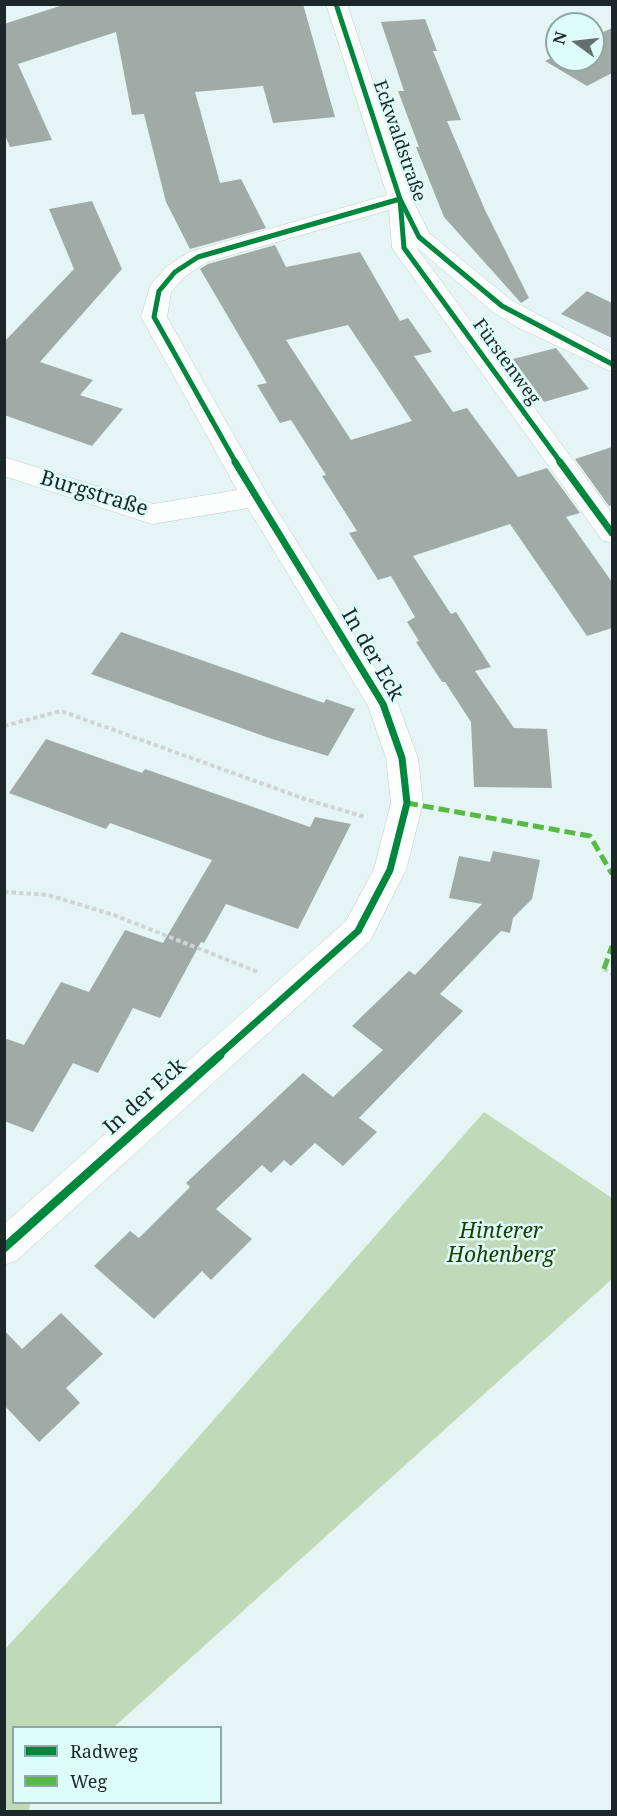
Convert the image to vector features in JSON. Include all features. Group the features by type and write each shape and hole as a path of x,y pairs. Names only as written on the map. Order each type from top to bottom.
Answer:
{"street":[{"name":"Eckwaldstraße","path":"336,4 400,200 419,237 502,306 526,321 612,364"},
{"name":"In der Eck","path":"4,1248 358,931 390,870 407,803 402,758 382,704 255,497 154,317 159,291 175,272 198,257 400,200"},
{"name":"Fürstenweg","path":"400,200 404,248 612,533"},
{"name":"Burgstraße","path":"4,466 152,514 255,497"}],"path":[{"path":"4,726 61,711 304,799 400,828"},
{"path":"4,892 48,895 114,915 295,987"},
{"path":"604,969 612,974"}],"green space":[{"name":"Hinterer Hohenberg","path":"484,1112 612,1198 612,1279 115,1726 12,1726 12,1804 30,1804 29,1811 5,1811 5,1649 137,1507"}],"building":[{"path":"66,4 303,4 335,117 273,123 263,86 195,92 220,183 241,179 266,228 190,249 166,202 144,114 132,115 116,32 18,64 52,140 10,147 4,133 4,24"},
{"path":"425,19 437,51 433,51 461,120 447,121 485,210 529,298 521,303 444,217 416,147 419,147 398,91 404,91 381,22"},
{"path":"612,28 612,73 587,86 563,72 605,72 605,31"},
{"path":"92,201 122,269 40,362 93,380 80,395 123,409 92,446 4,415 4,342 74,269 49,209"},
{"path":"275,245 286,267 360,252 400,321 408,318 432,352 414,356 453,412 467,408 518,477 547,468 580,513 566,517 612,582 612,628 587,636 510,524 413,556 451,614 456,612 491,667 475,671 514,728 547,729 552,788 474,787 471,722 416,642 419,641 407,622 415,617 391,576 378,580 349,533 357,531 322,476 326,475 291,420 280,423 257,385 267,383 200,269 208,264","holes":["348,325 412,421 351,440 286,340"]},
{"path":"587,291 612,303 612,338 561,314"},
{"path":"556,348 589,389 544,402 513,359"},
{"path":"612,447 612,505 609,506 575,459"},
{"path":"121,632 324,703 326,699 355,709 328,756 269,738 91,674"},
{"path":"46,739 142,773 145,769 310,827 315,817 351,824 298,929 226,904 204,943 201,942 160,1018 133,1008 98,1073 73,1063 33,1132 4,1121 4,1038 24,1045 61,982 89,992 125,930 163,943 212,860 110,823 106,829 9,793"},
{"path":"493,851 540,860 532,899 513,918 510,933 501,931 440,994 463,1011 359,1118 377,1132 343,1166 315,1143 291,1166 284,1160 271,1173 262,1165 216,1209 252,1239 211,1280 202,1271 154,1319 94,1266 130,1231 139,1238 190,1187 186,1183 303,1073 333,1097 383,1050 352,1026 409,971 415,975 482,904 449,898 459,856 490,862"},
{"path":"61,1313 103,1354 66,1388 80,1403 39,1442 4,1405 4,1330 22,1349"}],"marked path":[{"path":"407,803 590,836 612,874"},
{"path":"604,969 612,946"}],"cycle path":[{"path":"336,4 400,199 419,237 502,306 526,321 612,364"},
{"path":"4,1248 358,931 390,870 407,803 402,758 383,704 255,497 154,317 159,291 175,272 198,257 400,199 404,248 612,533"}]}
